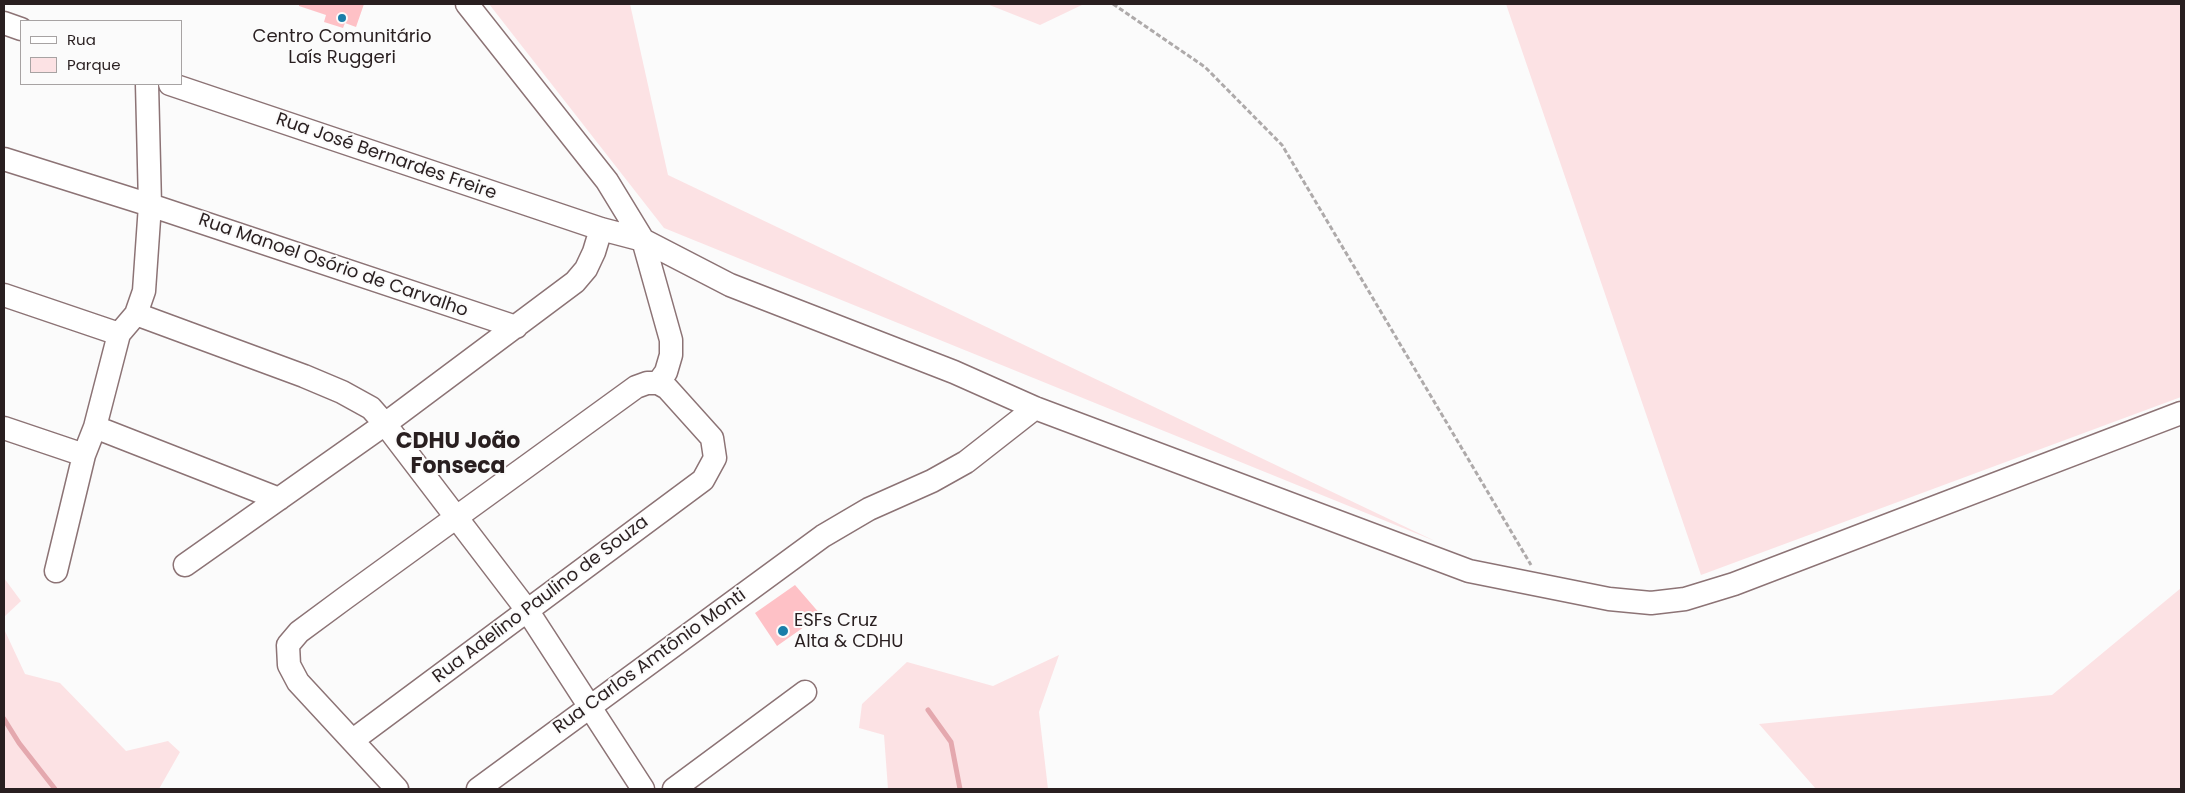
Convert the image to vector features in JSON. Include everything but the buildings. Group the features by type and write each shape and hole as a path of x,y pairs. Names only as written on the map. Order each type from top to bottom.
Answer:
{"street":[{"path":"397,789 298,682 289,665 288,645 299,632 636,387 652,383 666,372 672,356 671,340 643,240 607,181 467,4"},
{"path":"56,571 84,455 95,427 119,334 136,314 144,292 150,205 147,85"},
{"name":"Rua José Bernardes Freire","path":"173,85 601,229 643,240 730,285 954,372 1036,408 1469,571 1609,600 1651,603 1685,599 1734,584 2181,413"},
{"name":"Rua Manoel Osório de Carvalho","path":"4,158 516,327"},
{"path":"185,565 385,424 574,282 586,269 594,252 601,229"},
{"path":"4,295 119,334"},
{"path":"136,314 342,392 371,408 526,610 643,789"},
{"name":"Rua Adelino Paulino de Souza","path":"352,740 703,480 712,468 715,458 712,438 667,388 652,383"},
{"name":"Rua Carlos Amtônio Monti","path":"478,789 823,536 869,509 932,481 966,462 1036,408"},
{"path":"95,427 279,499"},
{"path":"4,428 84,455"},
{"path":"674,789 805,692"}],"path":[{"path":"1113,4 1205,67 1282,145 1545,586"}],"green space":[{"path":"489,4 630,4 668,175 1435,541 664,228"},
{"path":"987,4 1084,4 1040,25"},
{"path":"1506,4 2181,4 2181,397 1701,575"},
{"path":"4,578 21,601 4,617"},
{"path":"2181,588 2181,789 1816,789 1759,724 2052,695"},
{"path":"4,629 25,674 60,683 126,751 168,741 180,752 159,789 4,789"},
{"path":"1059,655 1039,712 1048,789 888,789 884,735 859,728 862,704 907,662 993,686"}],"waterway":[{"path":"928,710 951,742 960,789"},
{"path":"4,719 19,743 55,789"}],"place":[{"name":"Centro Comunitário Laís Ruggeri","path":"342,18"},
{"name":"ESFs Cruz Alta & CDHU","path":"783,631"}],"district":[{"name":"CDHU João Fonseca","path":"458,455"}]}
